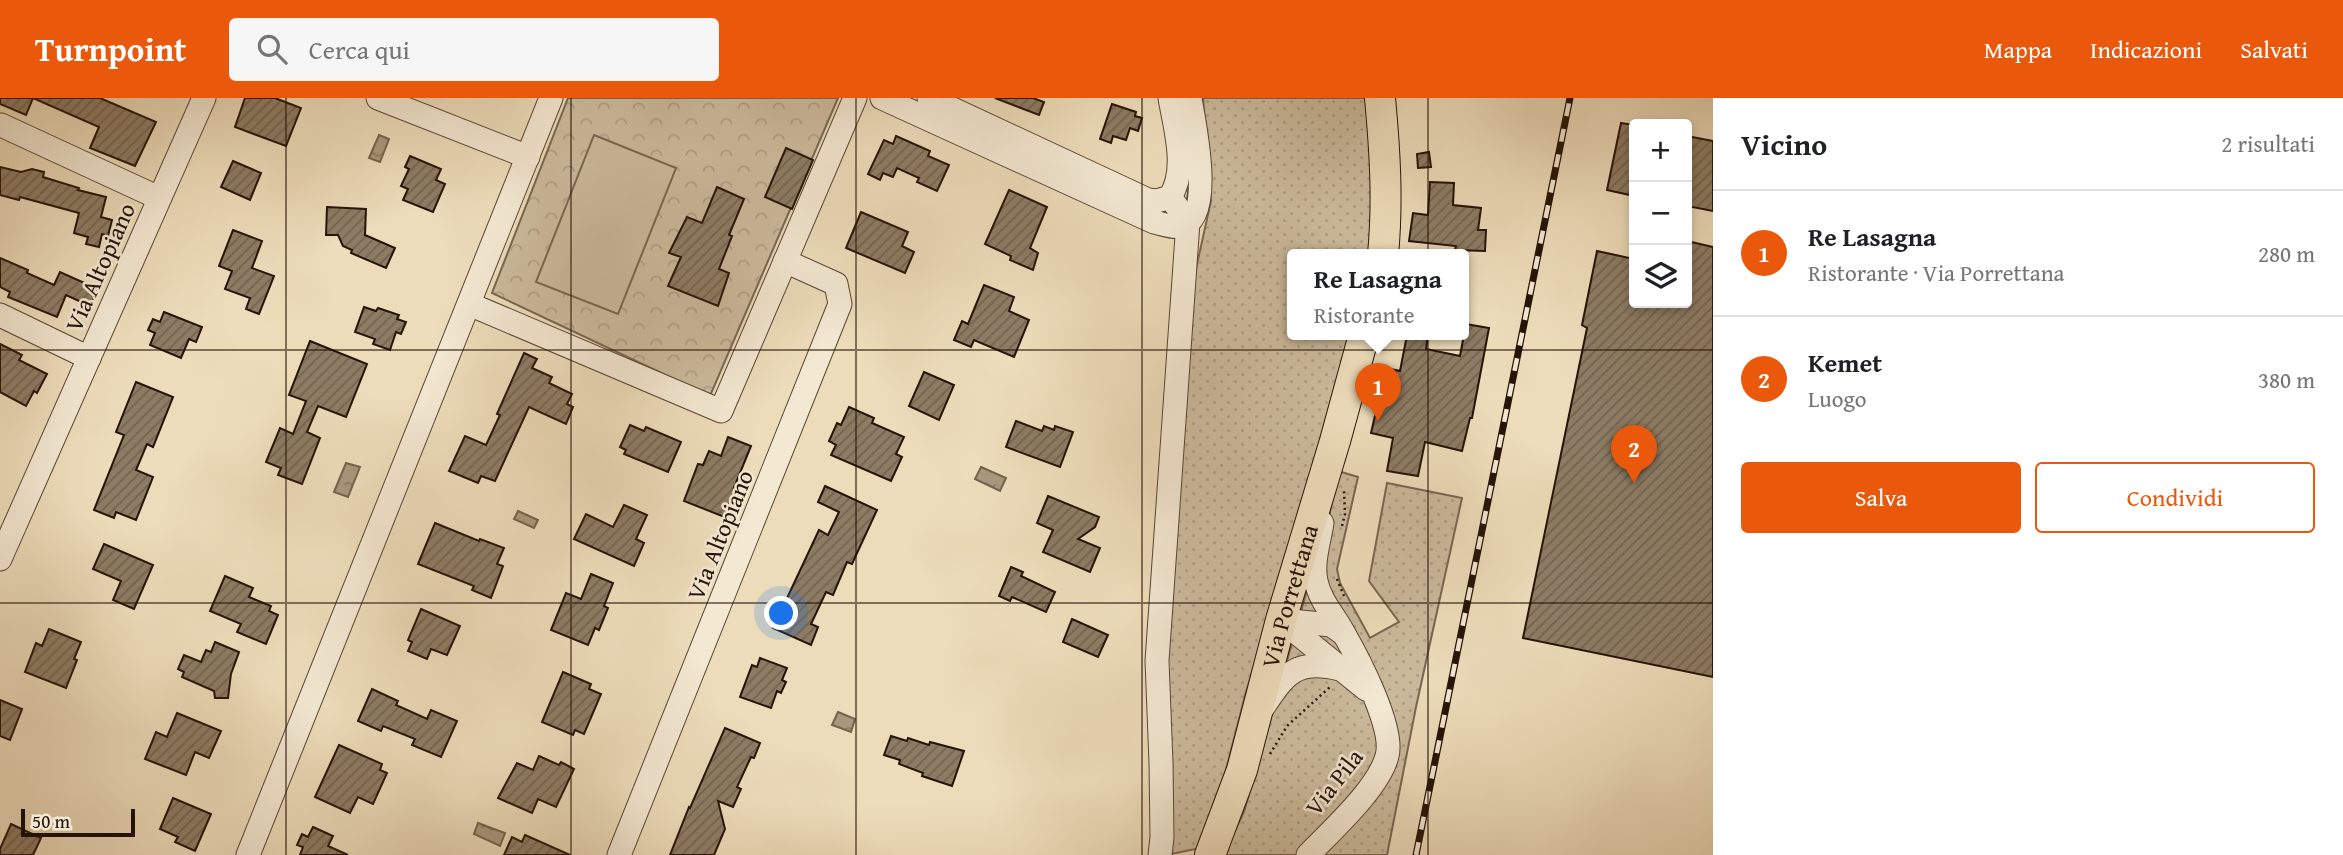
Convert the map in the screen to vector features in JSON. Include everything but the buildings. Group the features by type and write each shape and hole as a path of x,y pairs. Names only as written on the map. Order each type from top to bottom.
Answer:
{"main road":[{"path":"1380,98 1386,168 1383,249"},
{"name":"Via Porrettana","path":"1210,855 1242,770 1281,620 1333,483 1363,340"}],"street":[{"name":"Via Altopiano","path":"0,559 8,523 89,358 204,98"},
{"path":"378,98 528,157"},
{"path":"248,855 551,98"},
{"path":"469,304 721,411 855,98"},
{"path":"882,98 1168,226 1181,226 1188,222 1200,197 1190,98"},
{"path":"929,98 1148,200 1165,200 1170,197 1177,184 1179,166 1170,98"},
{"name":"Via Altopiano","path":"1,125 159,198"},
{"path":"1160,855 1161,764 1157,662 1188,222 1170,197"},
{"name":"Via Altopiano","path":"619,855 840,304 835,284 785,261"},
{"name":"Via Altopiano","path":"0,315 89,358"},
{"name":"Via Pila","path":"1308,855 1358,802 1382,769 1388,755 1384,717 1344,634 1319,594 1315,578 1314,566 1323,513 1333,483"},
{"path":"1281,620 1331,625 1344,634"},
{"path":"1281,620 1338,674"},
{"path":"1253,724 1285,676 1298,668 1320,664 1338,674 1355,678 1374,696"}],"path":[{"path":"1333,483 1346,495 1340,536"},
{"path":"1336,578 1345,598"},
{"path":"1268,757 1287,726 1314,700 1326,693 1338,674"}],"green space":[{"path":"568,98 838,98 710,396 492,293"},
{"path":"1203,98 1380,98 1375,249 1287,249 1287,340 1352,340 1246,692 1206,847 1166,855 1160,747 1194,278 1211,201"},
{"path":"594,135 676,168 618,314 536,282"},
{"path":"1338,471 1358,477 1337,569 1340,583 1370,638 1399,622 1369,581 1387,483 1462,498 1387,855 1223,855 1244,812 1307,590 1320,564"}],"water":[{"path":"379,135 389,139 380,162 369,158"},
{"path":"346,463 360,467 348,497 334,492"},
{"path":"981,467 1006,478 1000,491 975,479"},
{"path":"518,511 538,520 534,528 514,519"},
{"path":"838,712 855,719 851,732 832,725"},
{"path":"478,823 505,833 500,846 474,834"}],"railway":[{"path":"1416,855 1570,98"}],"place":[{"name":"Re Lasagna","path":"1378,421"},
{"name":"Kemet","path":"1634,483"}]}
